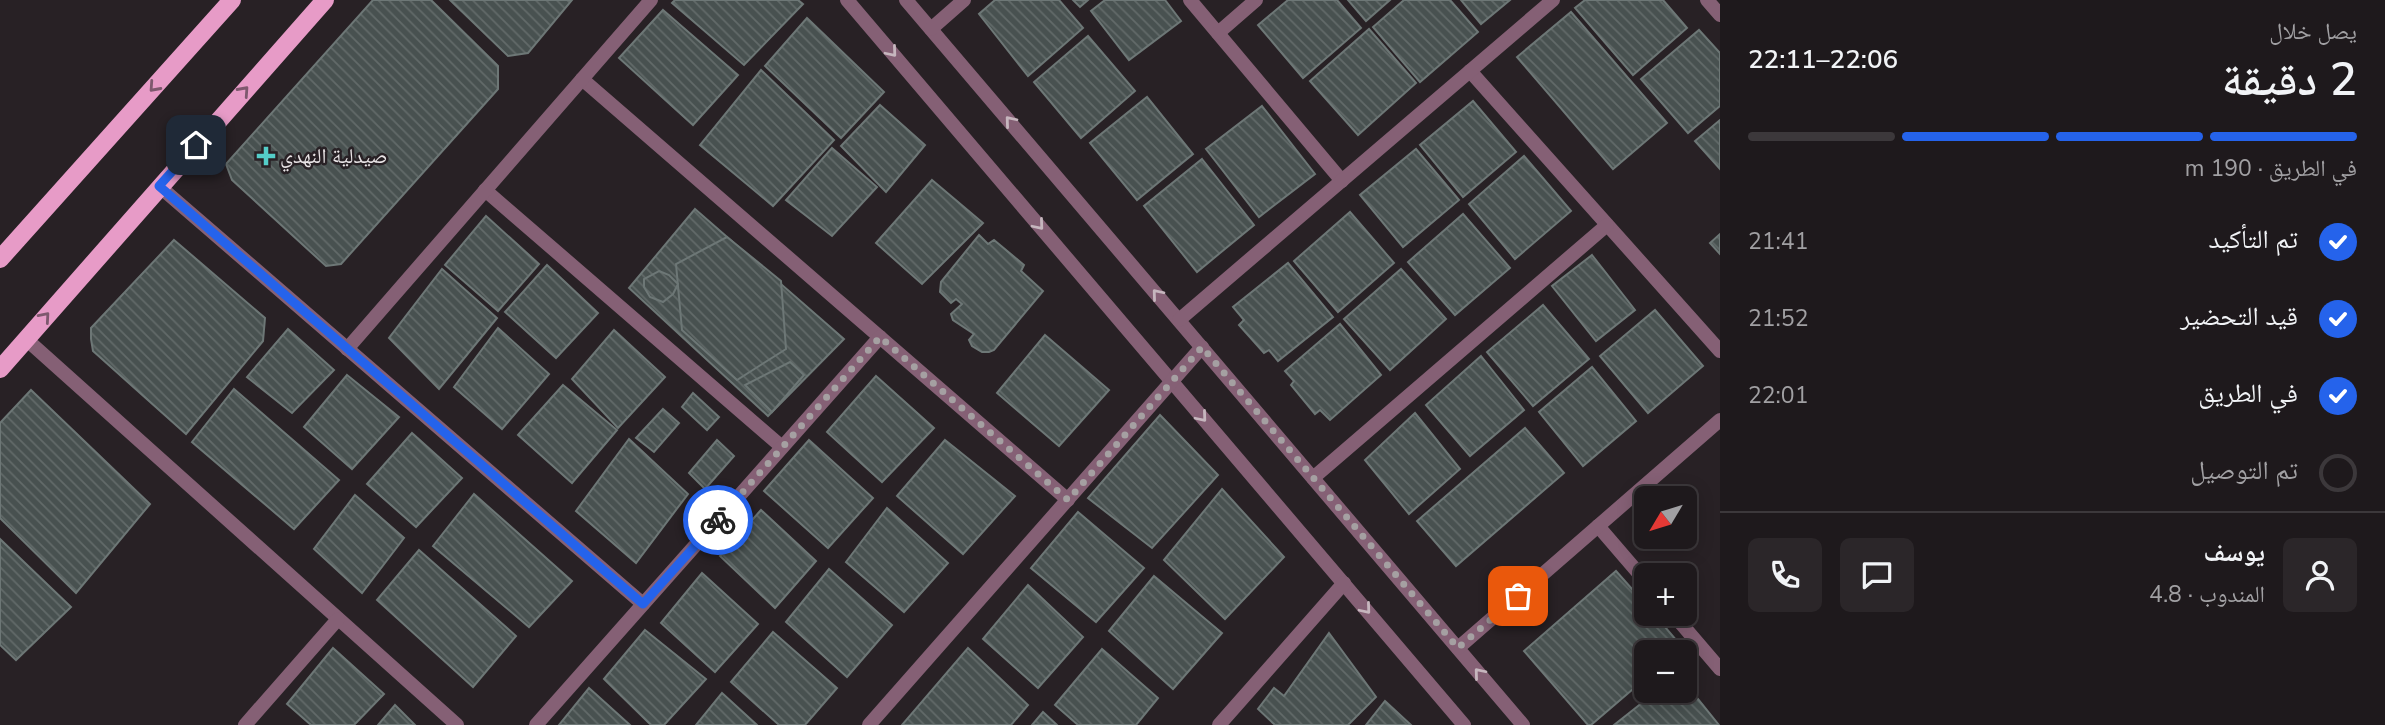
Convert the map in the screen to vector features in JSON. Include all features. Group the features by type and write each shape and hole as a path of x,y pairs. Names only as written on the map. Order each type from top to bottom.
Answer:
{"main road":[{"path":"0,259 232,0"},
{"path":"0,369 325,0"}],"street":[{"path":"347,349 651,0"},
{"path":"847,0 1464,725"},
{"path":"906,0 1523,725"},
{"path":"931,29 964,0"},
{"path":"1190,0 1342,181"},
{"path":"1218,33 1256,0"},
{"path":"1179,320 1553,0"},
{"path":"1706,0 1720,15"},
{"path":"1470,71 1720,351"},
{"path":"582,79 1068,500"},
{"path":"159,186 643,604"},
{"path":"485,190 782,447"},
{"path":"1313,478 1607,225"},
{"path":"536,725 880,337"},
{"path":"26,339 457,725"},
{"path":"869,725 1202,347"},
{"path":"1458,648 1720,420"},
{"path":"1598,526 1634,568"},
{"path":"1219,725 1344,583"},
{"path":"245,725 338,618"},
{"path":"1683,626 1720,669"}],"building":[{"path":"373,0 431,0 498,66 498,89 341,264 326,266 232,180 226,164"},
{"path":"450,0 572,0 528,53 508,56"},
{"path":"675,0 798,0 803,4 744,65 672,3"},
{"path":"995,0 1059,0 1083,28 1028,76 979,14"},
{"path":"1073,0 1088,0 1080,7"},
{"path":"1105,0 1165,0 1181,21 1129,60 1091,11"},
{"path":"1288,0 1337,0 1361,28 1303,78 1258,25"},
{"path":"1348,0 1390,0 1366,21"},
{"path":"1404,0 1450,0 1478,32 1420,82 1373,27"},
{"path":"1461,0 1510,0 1481,24"},
{"path":"1585,0 1663,0 1687,28 1633,75 1575,8"},
{"path":"663,10 738,75 693,125 619,58"},
{"path":"1571,12 1667,123 1613,169 1517,57"},
{"path":"807,18 884,92 841,138 765,66"},
{"path":"1369,29 1416,83 1358,135 1310,81"},
{"path":"1699,30 1720,53 1720,106 1688,133 1641,79"},
{"path":"1088,36 1135,91 1081,138 1034,82"},
{"path":"761,70 834,140 773,206 700,145"},
{"path":"1147,97 1193,154 1137,200 1090,143"},
{"path":"1473,101 1516,152 1463,197 1420,145"},
{"path":"880,105 925,145 886,192 841,146"},
{"path":"1262,106 1315,174 1259,217 1206,149"},
{"path":"1720,120 1720,169 1695,141"},
{"path":"832,148 877,187 832,236 786,200"},
{"path":"1416,149 1459,200 1403,247 1360,195"},
{"path":"1524,156 1571,211 1515,259 1469,204"},
{"path":"1202,159 1254,225 1197,272 1144,206"},
{"path":"932,180 983,223 922,284 876,243"},
{"path":"695,209 844,339 768,416 629,288"},
{"path":"1350,212 1394,263 1338,312 1294,261"},
{"path":"1463,214 1510,268 1455,315 1408,262"},
{"path":"486,216 539,264 498,311 445,265"},
{"path":"1720,234 1720,254 1710,243"},
{"path":"979,235 988,244 994,240 1024,265 1021,271 1043,291 994,350 989,352 982,352 972,346 969,340 974,334 953,320 951,314 962,304 956,299 951,303 940,292 941,282"},
{"path":"727,237 781,281 786,349 737,380 682,330 676,264"},
{"path":"174,240 265,318 263,341 186,434 93,351 91,339 91,328"},
{"path":"1592,255 1635,310 1596,341 1552,286"},
{"path":"1288,263 1333,317 1278,361 1269,350 1264,353 1239,325 1244,320 1233,307"},
{"path":"547,265 598,313 556,358 505,312"},
{"path":"442,269 497,318 439,389 389,338"},
{"path":"1401,269 1446,319 1390,370 1344,319"},
{"path":"659,271 669,275 678,284 673,294 663,302 650,297 644,287 644,279"},
{"path":"1543,305 1589,359 1533,406 1487,352"},
{"path":"1655,310 1703,366 1648,413 1600,356"},
{"path":"1340,324 1381,375 1330,420 1320,410 1315,414 1291,385 1294,381 1285,371"},
{"path":"498,328 549,374 502,429 454,387"},
{"path":"288,329 334,370 292,413 247,377"},
{"path":"614,330 665,377 618,428 572,379"},
{"path":"1045,335 1109,390 1059,446 997,393"},
{"path":"1481,356 1524,410 1470,456 1426,405"},
{"path":"790,362 804,375 772,412 745,385"},
{"path":"1592,367 1636,421 1583,466 1539,412"},
{"path":"347,375 399,417 352,469 304,427"},
{"path":"876,376 934,428 882,482 827,432"},
{"path":"563,385 617,430 572,483 518,435"},
{"path":"234,389 339,480 294,529 192,442"},
{"path":"31,390 150,504 76,593 0,518 0,423"},
{"path":"693,393 719,417 707,430 682,407"},
{"path":"663,409 679,423 654,452 636,438"},
{"path":"1415,413 1460,469 1409,514 1365,460"},
{"path":"1160,415 1218,475 1152,548 1088,498"},
{"path":"1525,428 1564,473 1456,566 1417,521"},
{"path":"412,433 462,478 416,527 367,484"},
{"path":"629,439 688,494 636,563 576,511"},
{"path":"717,440 734,456 705,489 689,473"},
{"path":"809,440 873,498 828,548 764,491"},
{"path":"945,440 1015,496 963,554 897,496"},
{"path":"1222,489 1284,557 1225,619 1164,560"},
{"path":"474,494 572,581 529,627 433,546"},
{"path":"355,495 404,538 362,593 314,549"},
{"path":"887,508 948,563 904,612 846,562"},
{"path":"761,510 816,561 775,608 720,556"},
{"path":"1078,512 1144,568 1096,622 1031,568"},
{"path":"0,539 71,607 16,660 0,645"},
{"path":"419,550 516,636 473,687 377,600"},
{"path":"829,569 892,625 847,677 786,622"},
{"path":"1616,571 1634,591 1634,626 1664,626 1676,640 1634,640 1634,688 1591,725 1588,725 1524,651"},
{"path":"702,573 758,624 715,672 661,623"},
{"path":"1154,576 1222,633 1173,689 1109,631"},
{"path":"1028,585 1083,637 1038,688 983,639"},
{"path":"645,630 706,679 664,725 651,725 604,679"},
{"path":"773,632 837,688 805,725 779,725 731,682"},
{"path":"1329,633 1376,697 1348,725 1275,725 1258,709 1274,688 1284,696"},
{"path":"333,648 384,694 354,725 311,725 287,704"},
{"path":"968,648 1028,705 1011,725 902,725"},
{"path":"1102,649 1158,698 1136,725 1078,725 1055,705"},
{"path":"589,688 630,725 559,725"},
{"path":"722,693 757,725 696,725"},
{"path":"1697,698 1719,725 1614,725 1642,703 1697,703"},
{"path":"1385,701 1411,725 1366,725"},
{"path":"395,705 415,725 378,725"},
{"path":"1043,712 1057,725 1032,725"}],"way so far":[{"path":"718,520 880,337 1068,500 1202,347 1458,648 1518,596"}],"place":[{"name":"صيدلية النهدي","path":"266,156"}],"route":[{"path":"196,145 159,186 643,604 718,520"}]}
